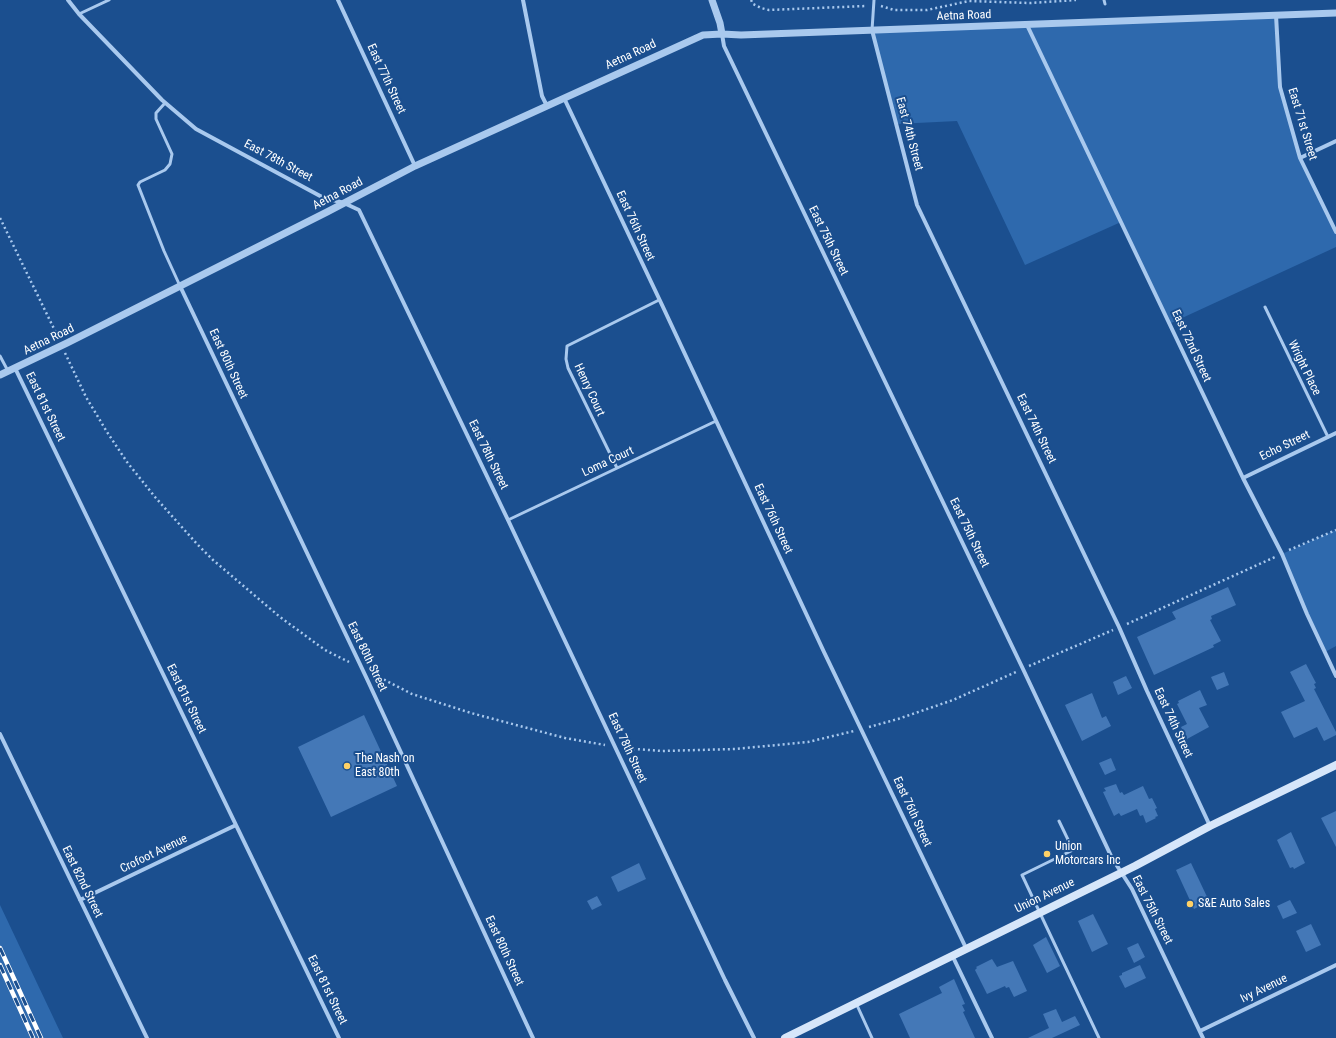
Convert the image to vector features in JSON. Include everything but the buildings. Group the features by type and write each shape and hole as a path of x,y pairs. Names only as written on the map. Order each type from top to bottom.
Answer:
{"main road":[{"name":"Union Avenue","path":"786,1038 1121,872 1210,826 1336,765"}],"street":[{"name":"East 78th Street","path":"68,0 165,103 196,129 322,197 344,203 359,210 754,1038"},
{"name":"East 77th Street","path":"338,0 415,166"},
{"path":"523,0 542,96 547,106"},
{"path":"712,0 722,34"},
{"name":"Aetna Road","path":"0,376 415,166 703,35 741,35 1336,13"},
{"name":"East 71st Street","path":"1276,15 1280,87 1300,158 1336,232"},
{"name":"East 72nd Street","path":"1027,25 1243,478 1282,554 1307,614 1336,676"},
{"name":"East 74th Street","path":"872,30 917,206 1119,627 1210,826"},
{"name":"East 75th Street","path":"722,34 727,53 1016,654 1112,858 1132,889 1203,1038"},
{"name":"East 76th Street","path":"564,98 827,659 966,948"},
{"path":"1300,158 1336,141"},
{"name":"East 80th Street","path":"180,286 367,678 533,1038"},
{"name":"East 81st Street","path":"15,368 339,1038"},
{"name":"Echo Street","path":"1243,478 1336,433"},
{"name":"East 82nd Street","path":"0,734 146,1038"},
{"name":"Crofoot Avenue","path":"80,900 236,826"},
{"path":"952,955 992,1038"},
{"name":"Ivy Avenue","path":"1200,1031 1336,965"}],"lane":[{"path":"80,14 109,0"},
{"path":"872,30 874,0"},
{"path":"165,103 156,113 156,119 172,154 170,164 165,170 140,182 138,185 164,251 180,286"},
{"name":"Henry Court","path":"617,468 568,368 566,359 567,346 660,300"},
{"name":"Wright Place","path":"1265,307 1328,437"},
{"path":"0,356 8,372"},
{"name":"Loma Court","path":"508,520 716,421"},
{"path":"1059,821 1073,850 1022,875 1099,1038"},
{"path":"856,1004 872,1038"}],"path":[{"path":"751,0 753,4 770,10 874,6 881,6 894,10 927,10 969,1 1030,3 1076,0"},
{"path":"0,218 59,339"},
{"path":"65,353 86,398 107,432 127,462 155,497 213,560 280,617 325,650 338,657"},
{"path":"1289,550 1336,530"},
{"path":"1129,623 1275,557"},
{"path":"1031,665 1109,631"},
{"path":"868,727 898,719 953,700 1016,672"},
{"path":"371,673 412,694 471,713 565,738 606,745"},
{"path":"624,748 668,751 735,749 808,742 854,731"}],"shaded area":[{"path":"1276,15 1280,87 1300,158 1336,232 1336,247 1169,324 1121,222 1025,265 957,121 896,124 872,30"},
{"path":"1336,530 1336,646 1325,652 1282,554"},
{"path":"0,905 63,1038 0,1038"}],"railway":[{"path":"0,948 41,1038"},
{"path":"0,965 33,1038"}],"place":[{"name":"The Nash on East 80th","path":"347,766"},
{"name":"Union Motorcars Inc","path":"1047,854"},
{"name":"S&E Auto Sales","path":"1190,904"}]}
